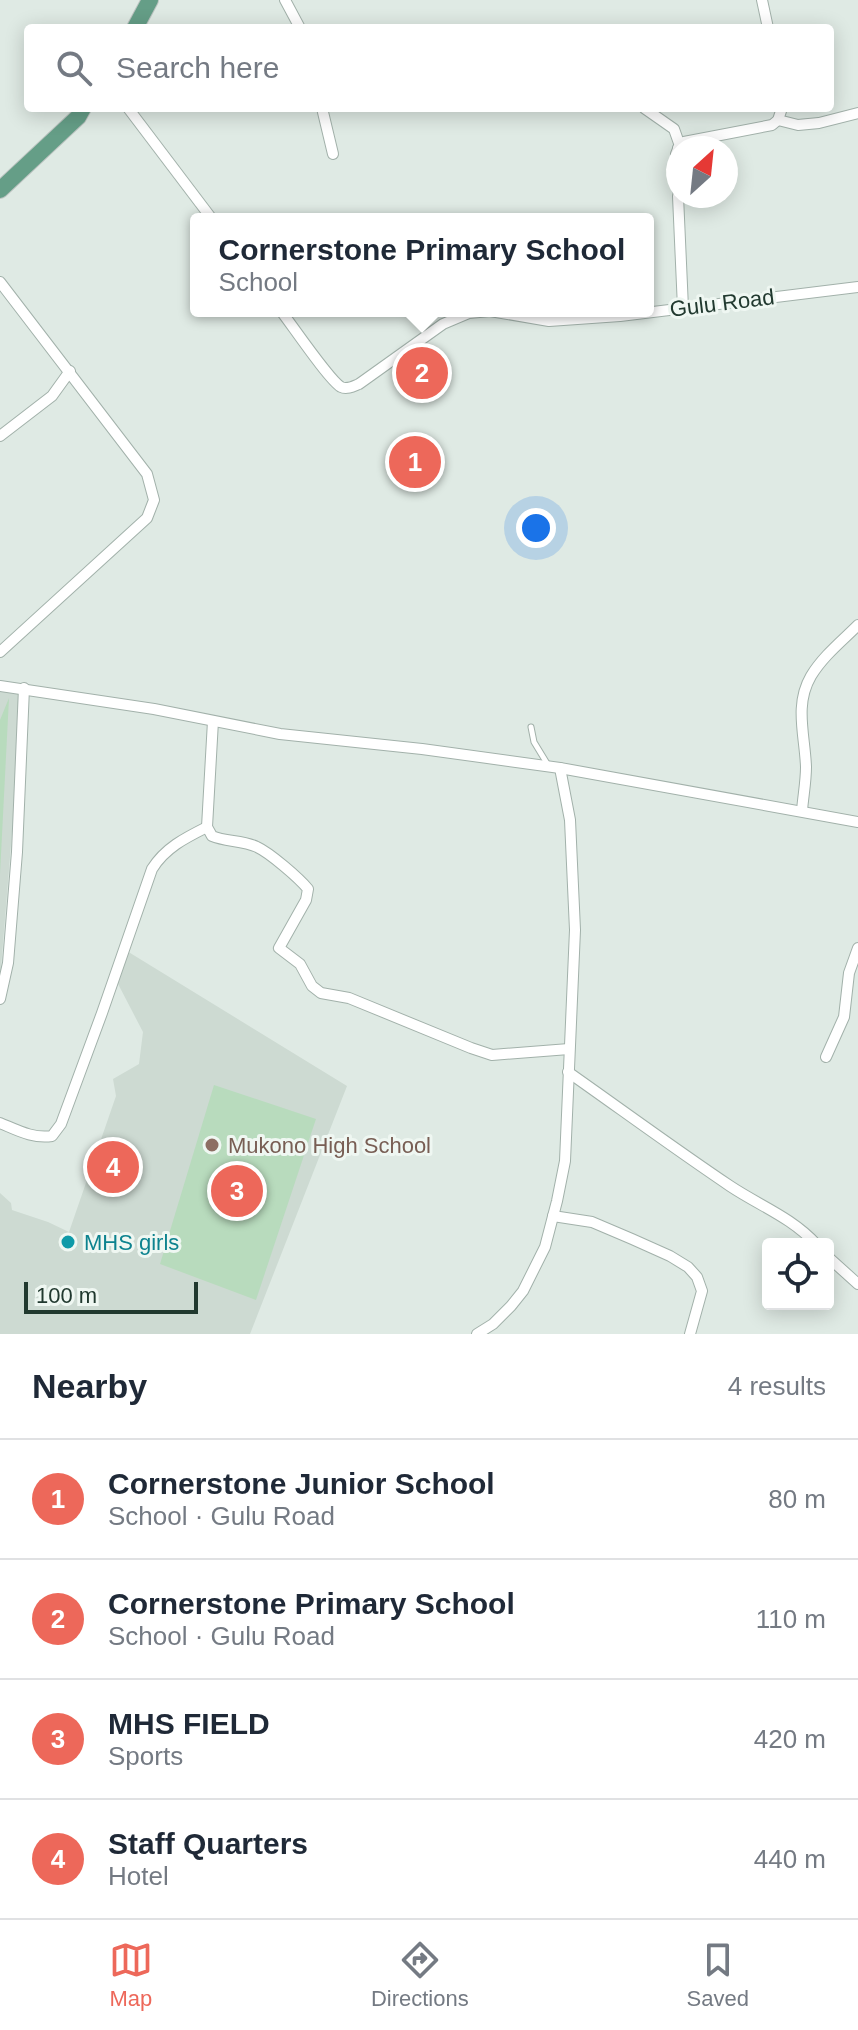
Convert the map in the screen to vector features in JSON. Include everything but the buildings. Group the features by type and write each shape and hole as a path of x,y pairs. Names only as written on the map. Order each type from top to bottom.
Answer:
{"main road":[{"path":"137,24 150,0"},
{"path":"0,190 81,112"}],"street":[{"path":"285,0 298,24"},
{"path":"762,0 767,24"},
{"path":"131,112 207,213"},
{"path":"323,112 333,154"},
{"path":"650,112 674,129 676,136"},
{"path":"715,136 772,125 781,112"},
{"path":"778,120 798,125 858,113"},
{"path":"679,208 683,308"},
{"path":"0,282 147,474 154,500 147,518 0,652"},
{"name":"Gulu Road","path":"654,312 858,287"},
{"name":"Gulu Road","path":"286,317 330,376 342,387 349,388 443,324 460,317"},
{"name":"Gulu Road","path":"525,317 549,321 606,317"},
{"path":"0,436 52,396 70,371"},
{"path":"802,811 806,767 802,700 811,677 832,650 858,625"},
{"path":"0,686 154,709 280,734 548,766 858,822"},
{"path":"0,999 8,963 16,868 24,688"},
{"path":"213,721 207,827 212,836 222,840 258,847 308,889 306,900 279,948 300,964 312,986 321,993 349,998 492,1055 569,1049"},
{"path":"477,1334 493,1324 523,1291 545,1247 565,1161 575,930 570,820 560,768"},
{"path":"0,1123 43,1138 52,1136 61,1124 152,869 159,857 177,842 207,827"},
{"path":"826,1057 844,1017 849,973 858,948"},
{"path":"568,1072 669,1145 751,1200 801,1228 810,1238"},
{"path":"553,1216 592,1222 688,1267 697,1277 702,1291 690,1334"},
{"path":"834,1262 858,1284"}],"lane":[{"path":"531,727 534,742 548,766"},
{"path":"527,736 534,742"}],"shaded area":[{"path":"0,682 24,684 0,980"},
{"name":"Mukono High School","path":"122,948 347,1086 250,1334 0,1334 0,1193 11,1203 12,1210 69,1232 116,1096 113,1079 139,1064 143,1032 116,980"}],"green space":[{"path":"9,698 0,874 0,720"},
{"path":"214,1085 316,1119 256,1300 160,1264"}],"place":[{"name":"Cornerstone Primary School","path":"422,373"},
{"name":"Cornerstone Junior School","path":"415,462"},
{"name":"Mukono High School","path":"212,1145"},
{"name":"Staff Quarters","path":"113,1167"},
{"name":"MHS FIELD","path":"237,1191"},
{"name":"MHS girls","path":"68,1242"}]}
